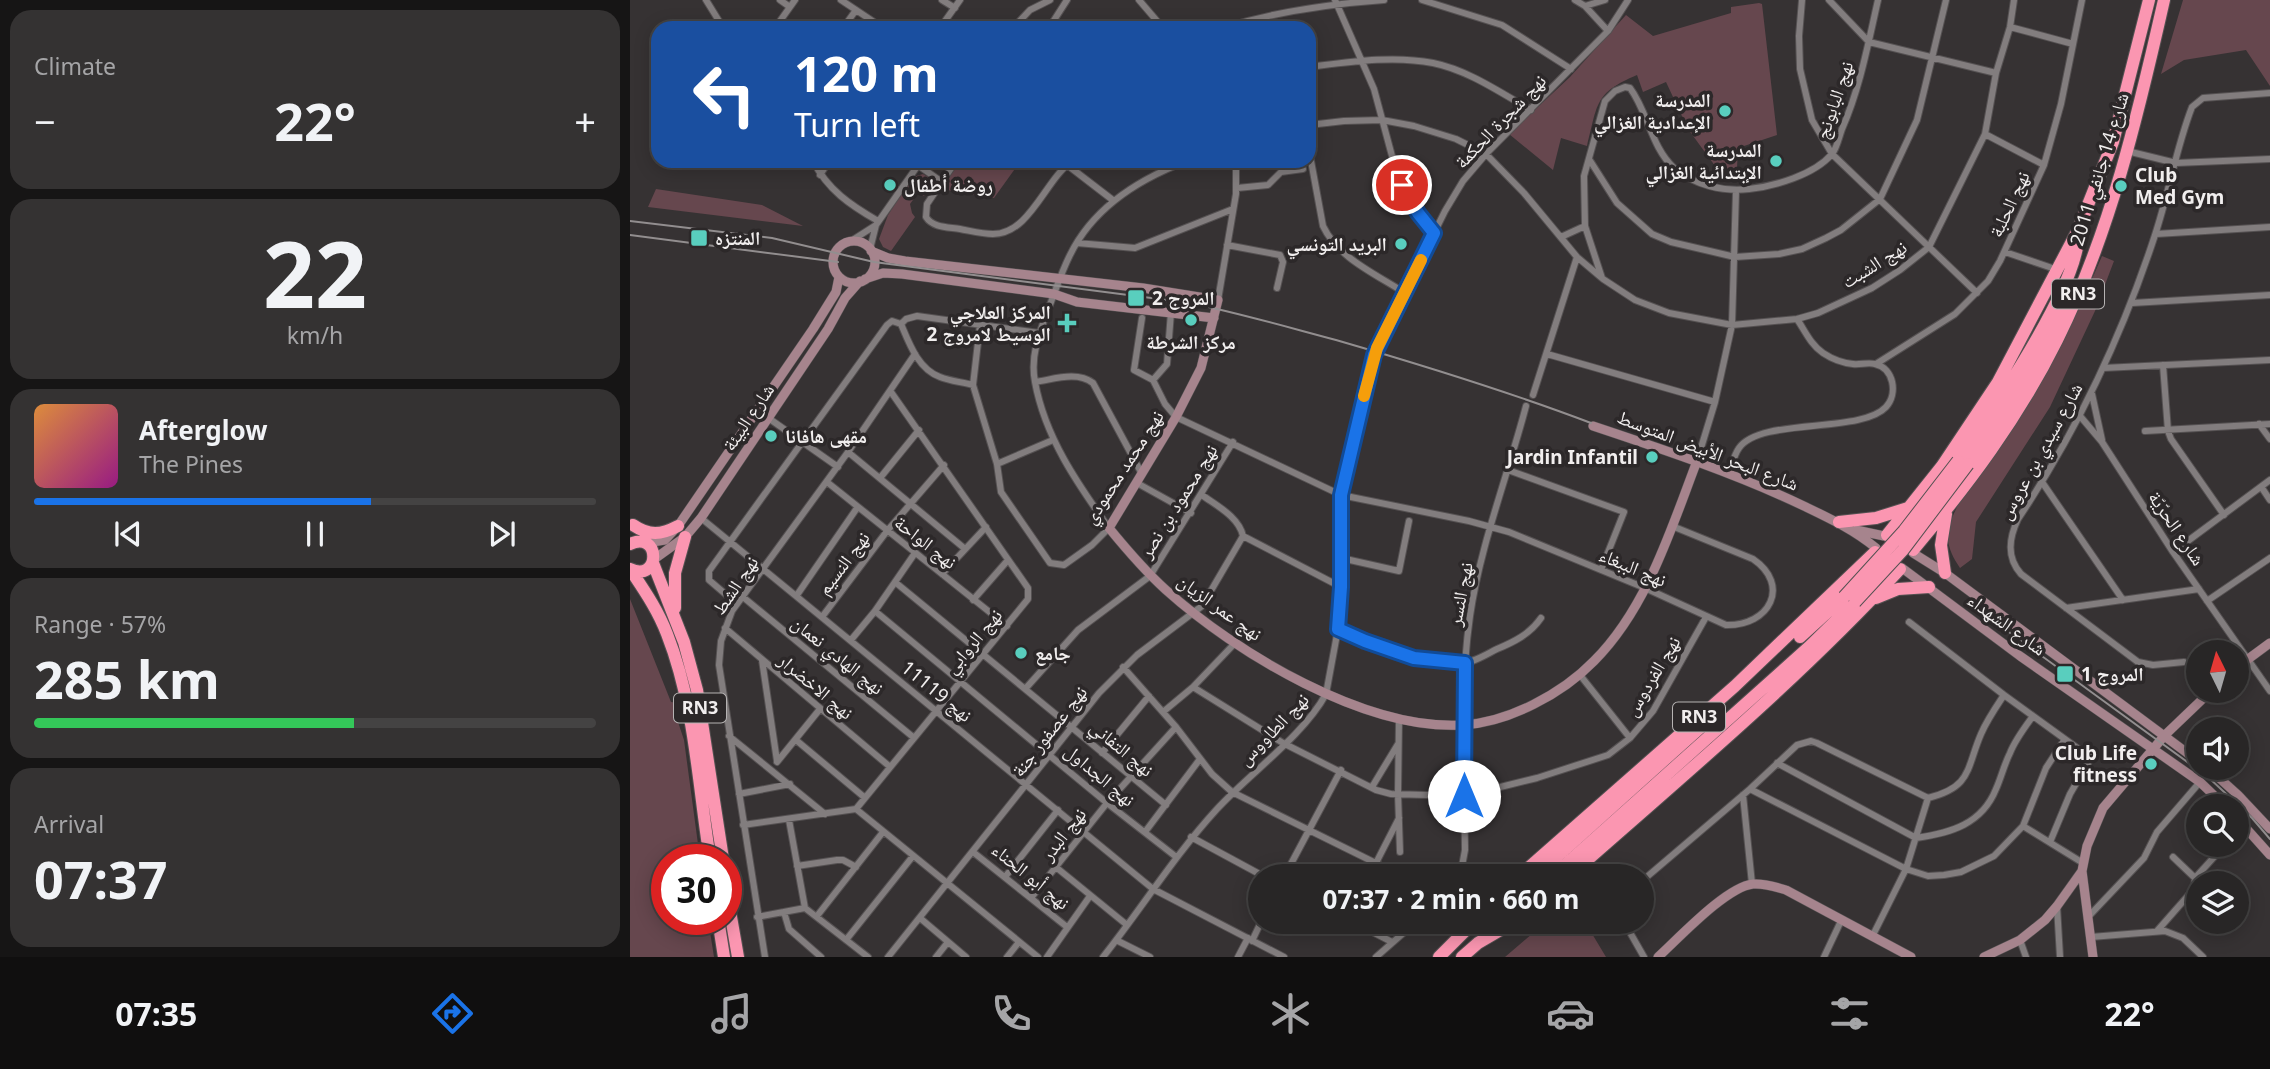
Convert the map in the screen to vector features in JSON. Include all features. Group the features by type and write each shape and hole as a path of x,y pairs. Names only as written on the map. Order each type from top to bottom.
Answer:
{"highway":[{"name":"شارع 14 جانفي 2011","path":"1885,535 1942,466 1998,382 2078,230 2113,142 2149,0"},
{"name":"شارع 14 جانفي 2011","path":"1913,552 1997,442 2049,355 2075,300 2127,151 2142,99 2164,0"},
{"path":"1549,864 1849,600 1918,531 1963,463 2055,304 2077,255 2078,230"},
{"path":"1963,463 1996,426 2029,370 2089,252 2098,240"},
{"path":"1844,525 1876,519 1911,506"},
{"path":"1945,573 1941,545 1948,509"},
{"path":"631,522 644,533 681,532 675,572 676,619"},
{"name":"RN3","path":"631,522 653,550 653,562 676,619 697,690 721,844"},
{"path":"1885,535 1897,533 1906,537 1913,552"},
{"name":"RN3","path":"1533,864 1735,686 1876,550 1885,535"},
{"path":"630,544 645,543"},
{"path":"1876,550 1878,561 1885,568 1901,569"},
{"name":"RN3","path":"1583,864 1768,701 1910,562 1913,552"},
{"name":"RN3","path":"630,569 643,571 653,562"},
{"name":"RN3","path":"630,569 648,593 676,658 694,741 708,844"},
{"path":"1870,602 1898,589 1929,587"},
{"path":"1567,864 1809,647 1849,600"},
{"path":"1439,957 1463,934"},
{"path":"1462,957 1488,934"},
{"path":"1478,943 1493,934"},
{"path":"721,935 724,957"},
{"path":"734,935 738,957"}],"street":[{"path":"706,0 719,21"},
{"path":"780,0 790,7"},
{"path":"780,21 795,0"},
{"path":"841,0 872,21"},
{"path":"942,0 955,8"},
{"path":"945,21 960,0"},
{"path":"1020,21 1030,10 1050,0"},
{"path":"1055,21 1067,0"},
{"path":"1139,0 1157,21"},
{"path":"1245,21 1335,2 1384,0"},
{"path":"1422,0 1502,25 1571,69"},
{"path":"1575,0 1585,6 1608,31"},
{"path":"1585,6 1605,0"},
{"name":"نهج شجرة الحكمة","path":"1375,352 1463,181 1486,154 1608,31 1628,0"},
{"path":"1802,0 1800,69 1812,120 1832,154 1977,293"},
{"path":"1829,0 1869,42 1996,72 2010,27 2014,0"},
{"name":"نهج البابونج","path":"1589,159 1605,101 1615,91 1626,87 1635,95 1658,146 1673,167 1696,181 1735,191 1768,187 1806,173 1832,154 1854,101 1878,0"},
{"path":"1589,159 1616,203 1653,234 1671,242 1735,257 1779,254 1801,248 1841,230 1880,200 1917,120 1946,0"},
{"name":"نهج الحلبة","path":"1876,363 1955,314 1988,281 2005,252 2045,165 2082,0"},
{"path":"1335,2 1374,89 1402,185 1418,213 1434,233"},
{"path":"848,21 856,10"},
{"path":"2010,27 2073,44"},
{"path":"1316,66 1363,61 1413,61 1441,65 1486,84 1531,110"},
{"name":"نهج الشبت","path":"1316,124 1382,120 1414,126 1456,139 1486,154 1524,193 1577,257 1602,279 1635,300 1669,313 1732,325 1797,319 1818,313 1872,288 1928,247 1984,134 1996,72"},
{"name":"شارع سيدي بن عروس","path":"2184,662 2153,665 2138,662 2021,574 2012,558 2011,537 2092,394 2132,303 2156,234 2190,113 2197,100 2270,93"},
{"path":"1984,134 2045,165"},
{"path":"2127,151 2176,163 2270,159"},
{"path":"1589,159 1583,192 1586,226 1602,279"},
{"path":"816,168 840,197 877,223"},
{"path":"820,175 825,168"},
{"path":"863,280 873,268 871,250 877,223 913,168"},
{"path":"924,168 942,182"},
{"path":"951,168 927,204 926,217 930,223 992,234 1003,233 1021,222 1062,168"},
{"path":"1074,168 1114,201"},
{"path":"1109,528 1073,477 1053,440 1035,382 1034,366 1039,333 1077,243 1114,201 1170,168"},
{"path":"851,241 858,241 888,258 905,261 1060,278 1218,300 1237,188 1236,168"},
{"path":"1312,168 1323,226 1328,237 1340,251 1405,293"},
{"path":"1237,188 1268,185 1281,172 1303,169"},
{"path":"1326,694 1353,706 1426,724 1464,725 1493,720 1528,706 1580,675 1618,633 1645,588 1672,526 1697,461 1715,402 1732,325 1735,191"},
{"path":"1077,243 1135,248 1233,209"},
{"path":"877,223 839,247 834,254 833,266 839,277 849,282 883,273 902,274 1054,294 1077,302 1214,318"},
{"path":"1561,237 1586,226"},
{"path":"2156,234 2270,227"},
{"path":"1227,245 1280,255 1283,262 1277,288"},
{"path":"2005,252 2058,270"},
{"path":"1533,395 1577,257"},
{"name":"شارع البيئة","path":"653,562 681,532 757,410 833,298 839,277"},
{"name":"شارع البيئة","path":"645,543 665,540 701,518 828,329 845,298 863,280"},
{"path":"2132,303 2270,295"},
{"name":"نهج محمد محمودي","path":"980,325 973,385 997,464 1001,492 1050,563 1063,565 1109,528 1176,417 1201,368 1218,300"},
{"path":"1153,380 1167,364 1171,312"},
{"path":"901,324 906,319 917,316 1039,333"},
{"path":"1142,318 1134,370 1153,380 1165,404 1176,417"},
{"path":"1729,473 1738,449 1752,438 1771,432 1871,416 1889,404 1892,381 1889,374 1876,363 1853,364 1823,353 1812,343 1797,319"},
{"path":"737,604 708,579 708,573 887,325 892,321 901,324 915,354 939,377 973,385"},
{"name":"نهج الطاووس","path":"1103,957 1191,837 1232,792 1313,715 1326,694 1338,629 1341,495 1375,352"},
{"name":"نهج الشط","path":"765,957 718,658 725,628 737,604 838,467 915,354"},
{"path":"1547,354 1715,402"},
{"path":"2103,368 2270,360"},
{"path":"2163,365 2168,431 2175,447 2224,515"},
{"path":"1035,382 1074,376 1086,378 1093,383 1140,478 1191,513"},
{"name":"نهج الروابي","path":"856,809 888,766 1026,603 1030,593 891,392"},
{"path":"2092,394 2102,442"},
{"name":"نهج النسر","path":"1462,864 1465,850 1465,663 1476,580 1526,406"},
{"path":"757,410 838,467"},
{"name":"شارع الحرّيّة","path":"2080,416 2102,442 2173,552 2235,640"},
{"name":"نهج الببغاء","path":"1176,417 1341,495 1492,527 1645,588 1726,625 1741,625 1753,621 1768,609 1772,591 1763,566 1753,559 1672,526"},
{"path":"2259,424 2270,439"},
{"path":"2146,431 2270,424"},
{"name":"شارع البحر الأبيض المتوسط","path":"1593,426 1729,473 1844,525 1885,535"},
{"path":"880,478 919,430"},
{"path":"997,464 1053,440"},
{"name":"نهج محمود بن نصر","path":"1026,688 1077,630 1150,576 1233,442"},
{"path":"848,452 913,503 964,548"},
{"name":"نهج النسيم","path":"822,617 887,531 944,465"},
{"path":"1508,470 1624,512 1601,570"},
{"path":"2173,552 2270,480"},
{"name":"نهج الواحة","path":"827,482 1007,626"},
{"path":"2042,482 2123,600"},
{"path":"2262,488 2270,500"},
{"path":"1202,495 1233,518 1243,536 1341,587"},
{"path":"797,595 857,508"},
{"name":"نهج 11119","path":"701,518 1153,889 1284,957"},
{"path":"1341,558 1398,572 1409,521"},
{"name":"شارع البحر الأبيض المتوسط","path":"1844,525 1876,550"},
{"path":"942,574 986,527"},
{"name":"نهج عمر الزيان","path":"1109,528 1150,576 1195,613 1277,668 1326,694"},
{"name":"نهج عصفور جنة","path":"888,957 1123,667 1195,613 1207,599 1243,536"},
{"name":"شارع الشهداء","path":"1913,552 2186,752"},
{"path":"851,640 875,611 915,553"},
{"path":"2207,601 2270,558"},
{"path":"973,600 1008,560"},
{"name":"شارع الشهداء","path":"1901,569 2200,782 2212,794"},
{"name":"نهج التفاني","path":"895,582 1166,805"},
{"path":"2066,608 2199,589"},
{"name":"نهج الهادي نعمان","path":"743,597 913,737"},
{"name":"نهج الجداول","path":"875,611 1175,856"},
{"name":"نهج الفردوس","path":"1193,687 1283,743 1384,793 1464,796 1608,755 1630,738 1653,711 1706,617"},
{"path":"1338,629 1414,658 1465,663 1522,637 1534,628 1541,618"},
{"path":"1909,622 2091,758 2070,794 2050,842"},
{"name":"نهج الاخضرار","path":"725,628 888,766"},
{"path":"1163,712 1193,687 1236,642"},
{"path":"2249,657 2270,643"},
{"path":"762,660 777,761"},
{"name":"شارع الحرّيّة","path":"2249,660 2270,691"},
{"path":"1123,667 1220,782 1232,792 1376,863 1400,816"},
{"path":"1580,675 1630,738"},
{"path":"1654,871 1797,745 1811,741 1928,798 1952,791 1968,775 1982,732 2004,695"},
{"path":"1102,752 1149,696"},
{"path":"1988,957 2020,940 2045,920 2057,906 2083,867 2093,827 2103,808 2165,735 2197,704"},
{"path":"771,769 820,709"},
{"path":"1777,764 1916,838 1953,831 1980,815 1993,796 2010,751 2033,716"},
{"path":"1399,719 1400,852"},
{"name":"نهج البدر","path":"1031,898 1107,803 1176,727"},
{"path":"729,736 825,814"},
{"path":"1750,789 1906,869 1928,876 1961,872 1994,856 2023,826 2046,768 2064,739"},
{"path":"796,740 864,797"},
{"path":"1371,787 1399,743"},
{"path":"1145,832 1200,759"},
{"path":"1290,864 1341,771"},
{"path":"2221,780 2270,830"},
{"path":"2089,916 2144,858 2157,832 2200,782"},
{"path":"739,794 790,784"},
{"path":"1743,795 1752,884"},
{"path":"1872,937 1906,869 1928,798"},
{"path":"743,825 856,809 1038,957"},
{"path":"1005,877 1058,810"},
{"path":"789,820 805,908"},
{"path":"2023,826 2083,867 2093,957"},
{"path":"2249,830 2270,855"},
{"path":"817,916 883,832"},
{"path":"1191,837 1248,868"},
{"name":"نهج أبو الحناء","path":"973,852 1067,927"},
{"path":"846,940 913,856"},
{"path":"2173,857 2188,871"},
{"path":"2201,871 2214,857"},
{"path":"797,866 844,860 856,867"},
{"path":"1056,868 1127,925"},
{"path":"1658,957 1725,897 1752,884 1786,891 1911,957"},
{"path":"1046,957 1090,896"},
{"path":"2157,931 2186,899"},
{"path":"2057,906 2060,957"},
{"path":"757,917 805,908 868,957"},
{"path":"784,912 789,929 821,957"},
{"path":"920,918 966,957"},
{"path":"1824,957 1841,921"},
{"path":"2091,937 2157,931 2178,934 2203,957"},
{"path":"1238,957 1253,934"},
{"path":"1376,934 1392,942"},
{"path":"1376,957 1402,934"},
{"path":"1630,934 1644,957"},
{"path":"1116,940 1150,957"},
{"path":"2020,940 2026,957"},
{"path":"936,957 948,942"},
{"path":"1007,957 1019,942"}],"shaded area":[{"path":"2183,0 2270,0 2270,86 2246,50 2184,60 2161,74"},
{"path":"1762,4 1777,135 1738,148 1737,168 1718,170 1688,129 1666,82 1643,92 1637,75 1605,94 1596,110 1587,146 1561,138 1553,170 1509,134 1570,77 1626,15 1653,36 1731,13 1731,7"},
{"path":"956,168 1016,168 994,198 953,192 942,187"},
{"path":"923,174 931,179 931,185 924,196 918,193 910,204 915,217 891,251 883,247 879,239 888,215 913,177"},
{"path":"656,189 762,205 803,226 648,207"},
{"path":"2102,256 2114,261 2095,311 2050,407 1976,522 1972,559 1960,568 1948,539 1956,508 2053,352"},
{"path":"630,599 671,702 679,703 679,710 675,713 684,740 698,844 651,844 651,935 711,935 714,957 630,957"},
{"path":"1532,934 1592,934 1606,957 1505,957"}],"tram line":[{"path":"630,221 772,238 874,262 1190,303 1281,325 1400,359 1591,423"},
{"path":"630,235 838,262"},
{"path":"1969,603 2208,777 2252,818 2270,839"}],"slow traffic":[{"path":"1364,396 1374,355 1421,260"}],"place":[{"name":"المدرسة الإعدادية الغزالي","path":"1725,111"},
{"name":"المدرسة الإبتدائية الغزالي","path":"1776,161"},
{"name":"روضة أطفال","path":"890,185"},
{"name":"Club Med Gym","path":"2121,186"},
{"name":"المنتزه","path":"699,238"},
{"name":"البريد التونسي","path":"1401,244"},
{"name":"المروج 2","path":"1136,298"},
{"name":"مركز الشرطة","path":"1191,320"},
{"name":"المركز العلاجي الوسيط لامروج 2","path":"1067,323"},
{"name":"مقهى هافانا","path":"771,436"},
{"name":"Jardin Infantil","path":"1652,457"},
{"name":"جامع","path":"1021,653"},
{"name":"المروج 1","path":"2065,674"},
{"name":"Club Life fitness","path":"2151,764"}],"route":[{"path":"1402,185 1418,213 1434,233 1374,355 1341,495 1338,629 1414,658 1465,663 1464,796"}]}
